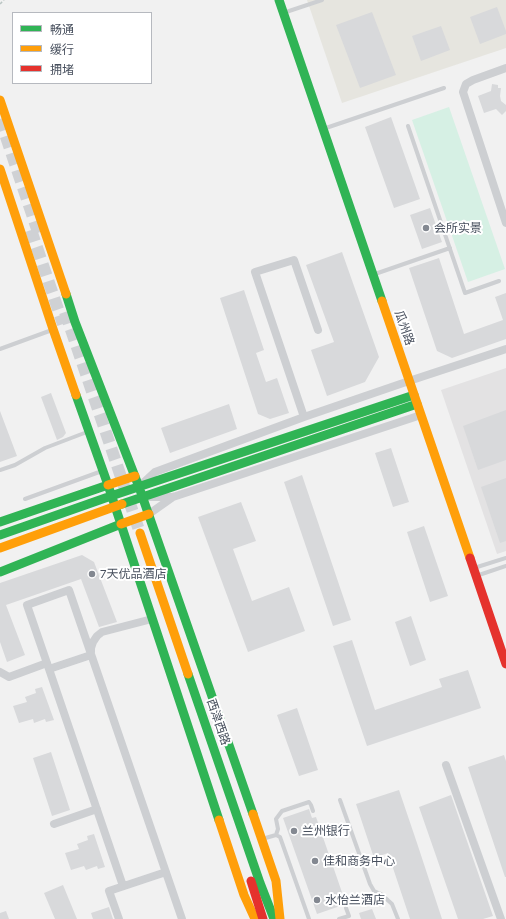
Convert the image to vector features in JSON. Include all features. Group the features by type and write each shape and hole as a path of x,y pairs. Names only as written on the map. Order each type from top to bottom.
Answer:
{"main road":[{"name":"瓜州路","path":"279,0 506,664"},
{"path":"0,100 75,322 143,497 276,882 280,919"},
{"path":"1,175 4,193 108,485 244,895 255,919"},
{"path":"0,535 139,486 414,395"},
{"path":"0,548 115,506 417,404"},
{"path":"0,522 135,476"},
{"path":"0,572 148,514"},
{"name":"西津西路","path":"263,919 137,534 274,919"}],"street":[{"path":"505,71 473,80 466,84 463,92 506,223"},
{"path":"304,417 255,272 294,260 318,330"},
{"path":"139,486 155,472 304,417 506,349"},
{"path":"148,514 173,497 421,415"},
{"path":"143,497 173,497"},
{"path":"123,886 26,605 69,590 182,919"},
{"path":"91,655 93,642 102,632 152,619"},
{"path":"0,672 9,677 91,655"},
{"path":"446,765 501,919"},
{"path":"54,824 97,808"},
{"path":"119,919 109,891 166,872"}],"lane":[{"path":"283,13 322,0"},
{"path":"323,130 444,88"},
{"path":"408,126 465,293 499,281"},
{"path":"373,275 450,248"},
{"path":"0,349 53,329"},
{"path":"0,470 15,465 45,448 89,431"},
{"path":"26,500 103,471"},
{"path":"475,572 506,558"},
{"path":"475,572 506,566"},
{"path":"340,800 370,884 374,891 381,894 392,904 398,919"},
{"path":"276,835 278,829 276,819 282,811 309,802 313,811"},
{"path":"261,839 276,835"},
{"path":"276,835 280,837 309,919"},
{"path":"339,919 349,916 346,908"}],"path":[{"path":"0,4 4,0"}],"shaded area":[{"path":"307,0 506,0 506,48 342,103"},
{"path":"506,368 506,551 497,554 441,390"}],"green space":[{"path":"449,107 505,269 468,282 412,120"}],"building":[{"path":"497,7 506,34 480,44 470,17"},
{"path":"372,12 396,75 360,88 336,25"},
{"path":"441,26 450,50 421,61 412,36"},
{"path":"492,84 498,85 498,88 501,88 501,101 506,105 506,111 502,115 496,109 484,113 478,96 491,91"},
{"path":"391,117 420,199 394,208 365,127"},
{"name":"会所实景","path":"430,208 442,242 422,249 410,215"},
{"path":"342,252 379,357 365,382 327,396 311,350 334,342 306,265"},
{"path":"439,258 464,334 503,320 495,297 506,293 506,339 452,358 437,351 409,268"},
{"path":"244,290 264,350 256,353 266,382 277,378 289,413 270,419 258,414 220,298"},
{"path":"51,393 66,433 63,437 57,440 41,397"},
{"path":"229,404 237,429 170,453 161,428"},
{"path":"506,410 506,460 478,470 463,426"},
{"path":"0,411 17,456 0,462"},
{"path":"391,448 409,502 393,507 375,453"},
{"path":"302,475 351,620 333,626 284,482"},
{"path":"506,478 506,541 500,543 481,487"},
{"path":"241,502 256,541 233,549 252,601 289,587 305,631 248,652 198,517"},
{"path":"424,526 448,596 430,602 407,532"},
{"path":"82,555 94,562 117,622 99,627 81,579 6,605 25,655 7,662 0,642 0,583"},
{"path":"411,616 426,660 410,666 395,622"},
{"path":"352,640 375,710 442,687 439,679 468,670 481,708 367,746 333,646"},
{"path":"42,687 54,720 46,722 45,719 34,723 33,719 19,723 13,706 27,702 25,697 36,693 35,689"},
{"path":"297,708 318,770 299,776 277,715"},
{"path":"51,752 70,810 52,816 33,758"},
{"path":"504,755 506,761 506,877 468,767"},
{"path":"399,790 442,919 410,919 388,853 374,858 356,804"},
{"path":"451,795 493,916 483,919 458,919 419,807"},
{"name":"佳和商务中心","path":"309,809 312,818 316,817 346,904 317,914 283,818"},
{"path":"94,834 105,867 98,869 97,866 86,870 84,866 71,870 65,853 79,849 77,844 88,840 87,836"},
{"path":"63,885 77,919 55,919 44,893"},
{"path":"109,907 113,919 93,919 91,913"},
{"path":"372,909 376,919 361,919 359,913"},
{"path":"6,911 9,919 0,919 0,913"}],"tunnel":[{"path":"0,119 40,238"},
{"path":"31,230 63,324"},
{"path":"65,312 140,533"}],"traffic: fast":[{"path":"279,0 382,301"},
{"path":"66,294 75,322 139,487 253,814"},
{"path":"76,395 108,485 219,820"},
{"path":"0,535 111,496 414,395"},
{"path":"122,504 417,404"},
{"path":"0,522 108,485"},
{"path":"0,572 121,524"},
{"path":"188,674 260,883 274,919"}],"traffic: slow":[{"path":"0,100 66,294"},
{"path":"0,169 76,395"},
{"path":"382,301 470,558"},
{"path":"108,485 135,476"},
{"path":"0,548 122,504"},
{"path":"121,524 149,514"},
{"path":"140,533 188,674"},
{"path":"253,814 276,881 280,919"},
{"path":"219,820 244,895 255,919"}],"traffic: jam":[{"path":"470,558 506,664"},
{"path":"251,881 263,919"}],"place":[{"name":"会所实景","path":"426,228"},
{"name":"7天优品酒店","path":"92,574"},
{"name":"兰州银行","path":"294,831"},
{"name":"佳和商务中心","path":"315,861"},
{"name":"水怡兰酒店","path":"317,900"}]}
